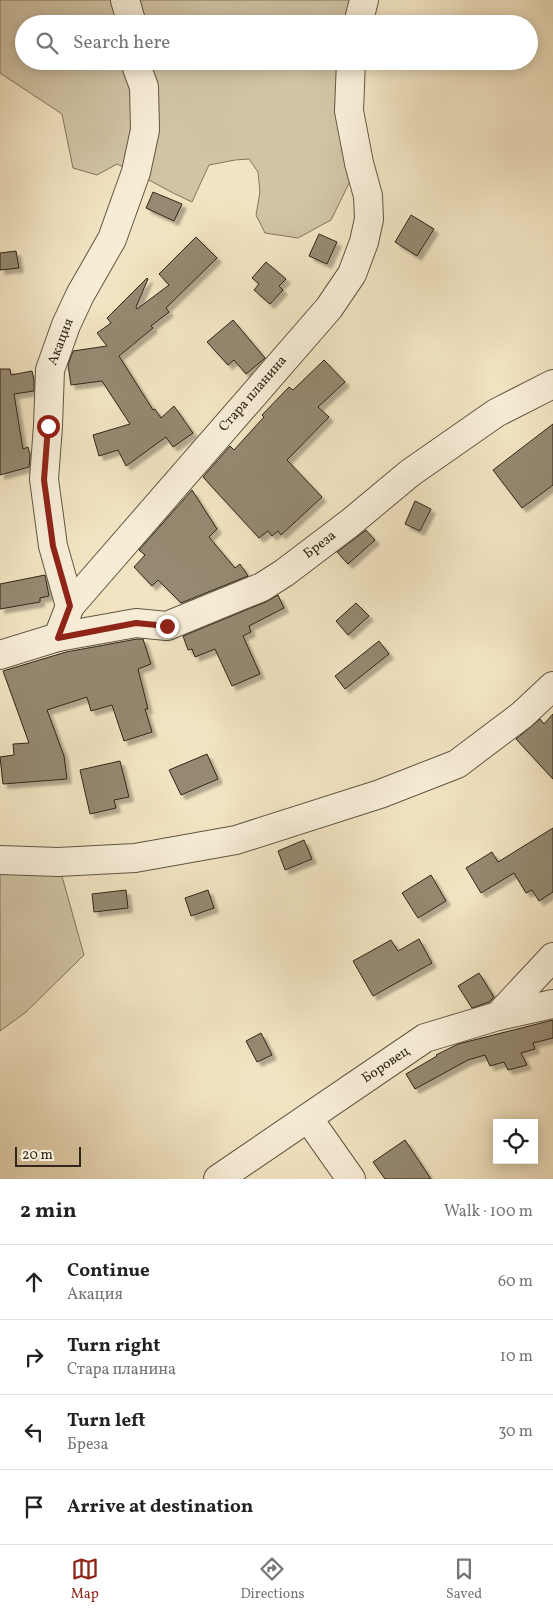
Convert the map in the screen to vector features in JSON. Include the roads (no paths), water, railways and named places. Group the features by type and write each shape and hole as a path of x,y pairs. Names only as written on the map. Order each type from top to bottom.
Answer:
{"street":[{"path":"125,0 129,15"},
{"path":"360,15 364,0"},
{"name":"Акация","path":"70,606 53,546 44,480 50,370 66,325 80,295 112,239 133,179 145,130 144,87 138,70"},
{"name":"Стара планина","path":"58,638 70,606 329,308 352,274 364,242 369,219 368,196 359,163 349,111 351,70"},
{"name":"Бреза","path":"58,638 136,623 167,626 262,587 350,523 410,473 488,418 553,384"},
{"path":"0,655 58,638"},
{"path":"0,860 58,862 135,858 236,840 380,794 457,764 522,715 553,686"},
{"path":"498,1016 553,957"},
{"name":"Боровец","path":"218,1179 425,1038 498,1016 553,1004"},
{"path":"308,1118 351,1179"}]}
